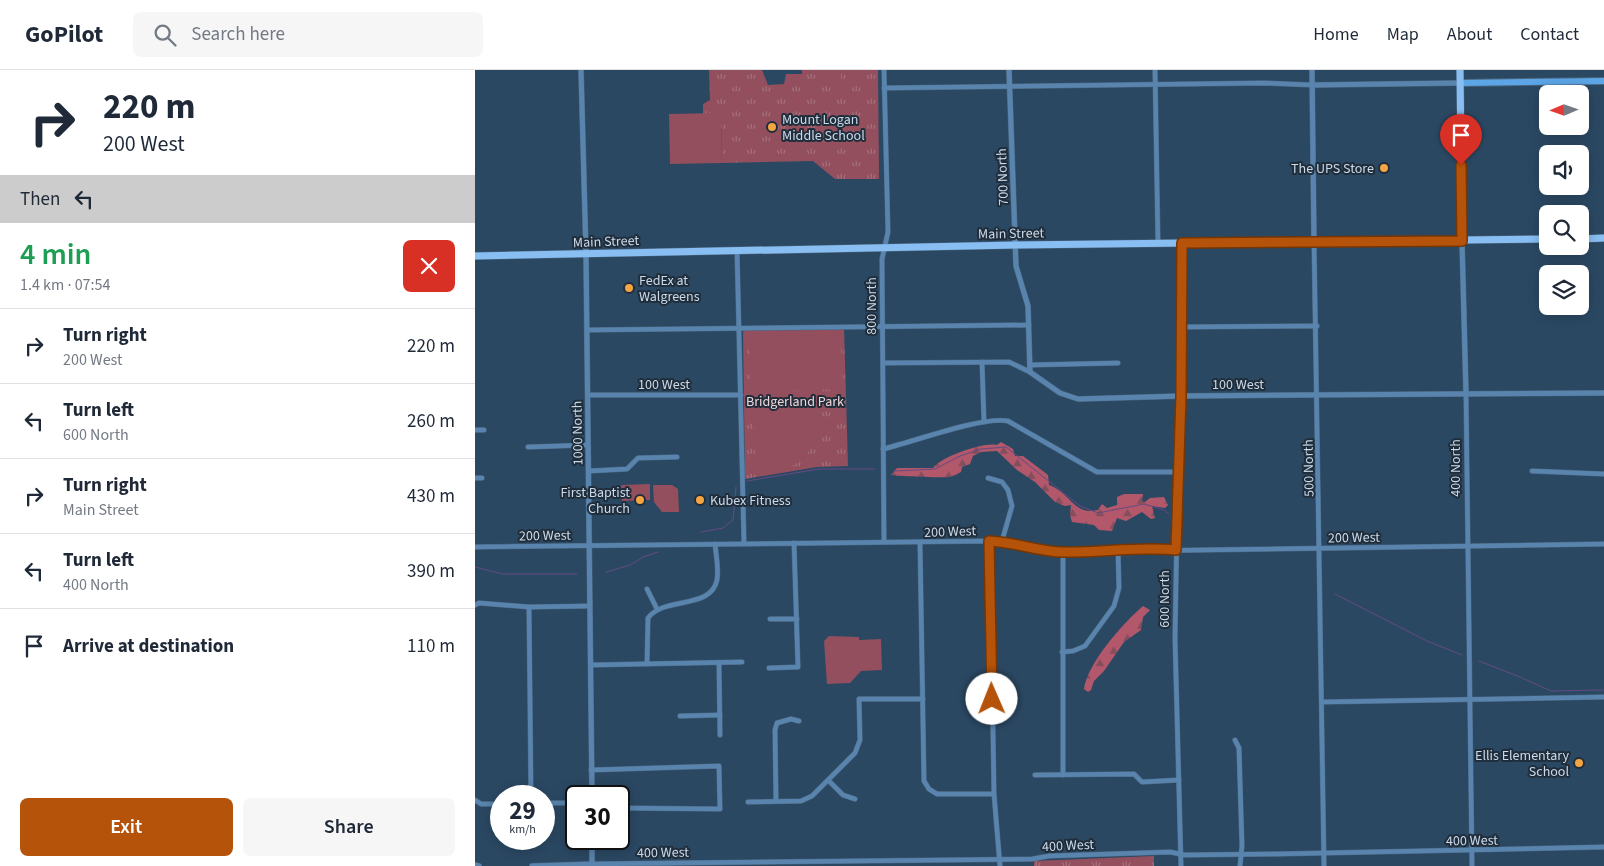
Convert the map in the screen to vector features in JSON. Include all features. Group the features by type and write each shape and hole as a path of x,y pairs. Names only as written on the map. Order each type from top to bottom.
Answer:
{"main road":[{"name":"400 North","path":"1460,70 1462,241"},
{"path":"1460,83 1604,81"},
{"path":"1589,239 1604,238"},
{"name":"Main Street","path":"475,256 886,247 1539,239"}],"street":[{"name":"1000 North","path":"581,70 586,254 592,785"},
{"name":"800 North","path":"884,70 888,232 882,260 884,542"},
{"name":"700 North","path":"1009,70 1016,266 1028,306 1030,372"},
{"path":"1155,70 1158,243"},
{"name":"500 North","path":"1312,70 1324,866"},
{"path":"884,88 1155,84 1312,85 1460,83"},
{"name":"400 North","path":"1462,241 1466,394 1472,866"},
{"name":"600 North","path":"1181,866 1176,550 1181,396 1182,243"},
{"path":"737,250 744,543"},
{"path":"587,330 1029,325"},
{"path":"1182,327 1317,326"},
{"path":"983,362 984,422"},
{"name":"100 West","path":"883,363 1009,362 1030,372 1060,393 1078,399 1181,396 1604,393"},
{"path":"1030,364 1118,363"},
{"name":"100 West","path":"587,396 741,395"},
{"path":"883,449 984,422 994,420 1008,421 1097,472 1178,472"},
{"path":"475,430 484,430"},
{"path":"528,447 588,445"},
{"path":"589,471 627,469 638,458 677,458"},
{"path":"1532,471 1604,474"},
{"path":"475,478 482,478"},
{"path":"988,478 1002,482 1012,500 1002,541"},
{"path":"989,541 994,794 1000,866"},
{"name":"200 West","path":"475,547 1002,541 1038,550 1063,552 1604,544"},
{"path":"920,543 924,781 929,789 937,794 994,794"},
{"path":"647,664 646,626 648,618 657,609 703,598 713,590 717,579 715,544"},
{"path":"769,668 798,666 794,544"},
{"path":"1062,652 1073,651 1085,646 1115,606 1119,588 1118,550"},
{"path":"1063,552 1063,775"},
{"path":"647,589 657,609"},
{"path":"475,605 479,603 529,607 590,606"},
{"path":"529,607 531,785"},
{"path":"769,619 797,618"},
{"path":"591,665 742,662"},
{"path":"719,663 720,735"},
{"path":"1323,702 1604,697"},
{"path":"748,802 807,799 828,780 855,753 858,747 859,699 923,698"},
{"path":"680,716 719,715"},
{"path":"776,801 775,730 777,723 784,719 799,722"},
{"path":"1235,740 1239,748 1240,866"},
{"path":"591,770 719,766 720,809 630,808"},
{"path":"1035,775 1134,774 1142,782 1179,780"},
{"path":"828,780 843,794 855,799"},
{"path":"475,800 481,804 490,804"},
{"name":"400 West","path":"532,866 861,863 1170,852 1181,854 1241,855 1604,848"},
{"path":"592,850 592,865"},
{"path":"475,865 479,866"}],"green space":[{"name":"Mount Logan Middle School","path":"709,70 762,70 768,85 784,84 786,74 802,74 802,70 878,70 879,179 835,179 813,161 722,163 721,114 703,114 703,104 710,100"},
{"path":"820,70 841,70 841,82 820,83"},
{"path":"721,113 722,163 670,164 669,114"},
{"name":"Bridgerland Park","path":"844,328 848,466 817,467 745,479 743,332 746,329"},
{"path":"841,334 842,389 751,392 750,337"},
{"path":"819,406 822,414 820,433 802,459 787,468 756,471 753,407"},
{"path":"1001,442 1013,449 1015,456 1023,456 1048,475 1049,485 1057,489 1083,510 1098,510 1102,504 1107,508 1117,505 1117,497 1124,494 1143,494 1142,501 1145,502 1150,498 1164,497 1168,505 1165,508 1152,506 1155,518 1151,519 1142,512 1126,521 1117,518 1112,531 1099,530 1094,525 1072,522 1070,515 1071,505 1065,506 1055,502 1035,482 1017,470 997,451 981,452 973,456 970,464 962,467 961,472 950,477 891,475 897,468 933,468 944,459 963,451 982,446 997,445"},
{"path":"650,484 650,500 622,501 621,485"},
{"path":"653,485 672,485 678,489 679,512 662,512 654,502"},
{"path":"1143,606 1150,610 1143,617 1141,630 1124,642 1104,671 1094,681 1091,690 1088,692 1084,689 1087,679 1099,656 1116,633"},
{"path":"829,636 859,637 859,640 881,639 882,670 861,671 850,683 827,684 824,641"},
{"path":"1154,856 1154,866 1034,866 1034,861"}],"waterway":[{"path":"895,471 935,469 960,456 981,449 1006,447 1080,506 1098,513 1144,504 1164,510 1169,514"},
{"path":"747,481 819,469 875,469"},
{"path":"701,532 723,528 733,520 736,487"},
{"path":"606,572 630,565 643,557 658,552"},
{"path":"475,567 503,574 577,574"},
{"path":"1335,594 1427,641 1462,655"},
{"path":"1479,661 1551,691 1603,690"}],"place":[{"name":"Mount Logan Middle School","path":"772,127"},
{"name":"The UPS Store","path":"1384,168"},
{"name":"FedEx at Walgreens","path":"629,288"},
{"name":"First Baptist Church","path":"640,500"},
{"name":"Kubex Fitness","path":"700,500"},
{"name":"Ellis Elementary School","path":"1579,763"}],"route":[{"path":"992,699 989,541 1002,541 1038,550 1063,552 1176,550 1181,396 1182,243 1462,241 1461,165"}]}
